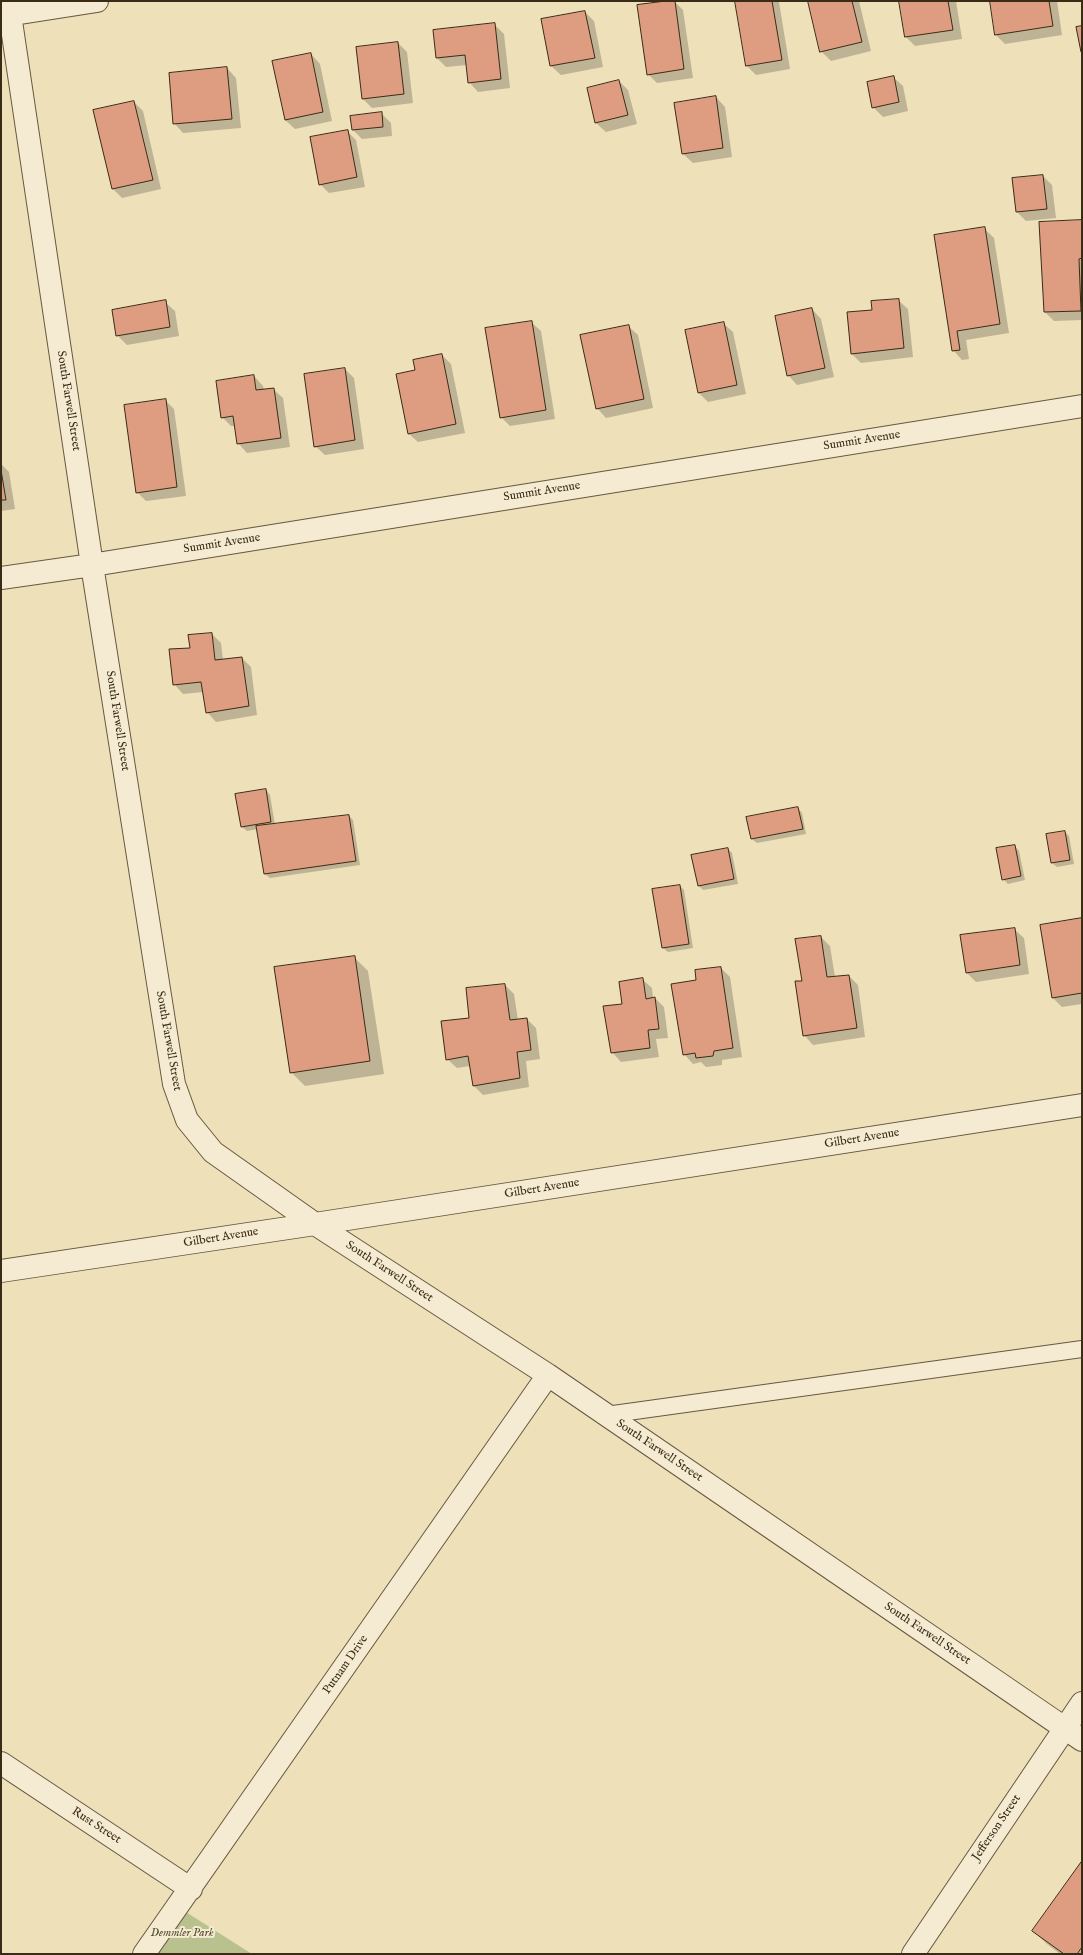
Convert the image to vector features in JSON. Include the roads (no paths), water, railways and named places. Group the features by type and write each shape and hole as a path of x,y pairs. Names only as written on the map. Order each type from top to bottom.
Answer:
{"street":[{"path":"6,11 97,1"},
{"name":"South Farwell Street","path":"6,11 174,1084 187,1120 214,1152 315,1224 548,1375 1082,1740"},
{"name":"Summit Avenue","path":"1,578 92,565 1082,406"},
{"name":"Gilbert Avenue","path":"1,1271 315,1224 1082,1105"},
{"name":"Putnam Drive","path":"144,1954 191,1889 548,1375"},
{"name":"Jefferson Street","path":"913,1954 1082,1703"},
{"name":"Rust Street","path":"1,1763 191,1889"}],"lane":[{"path":"606,1415 1082,1349"}],"park label":[{"name":"Demmler Park","path":"182,1934"}]}
